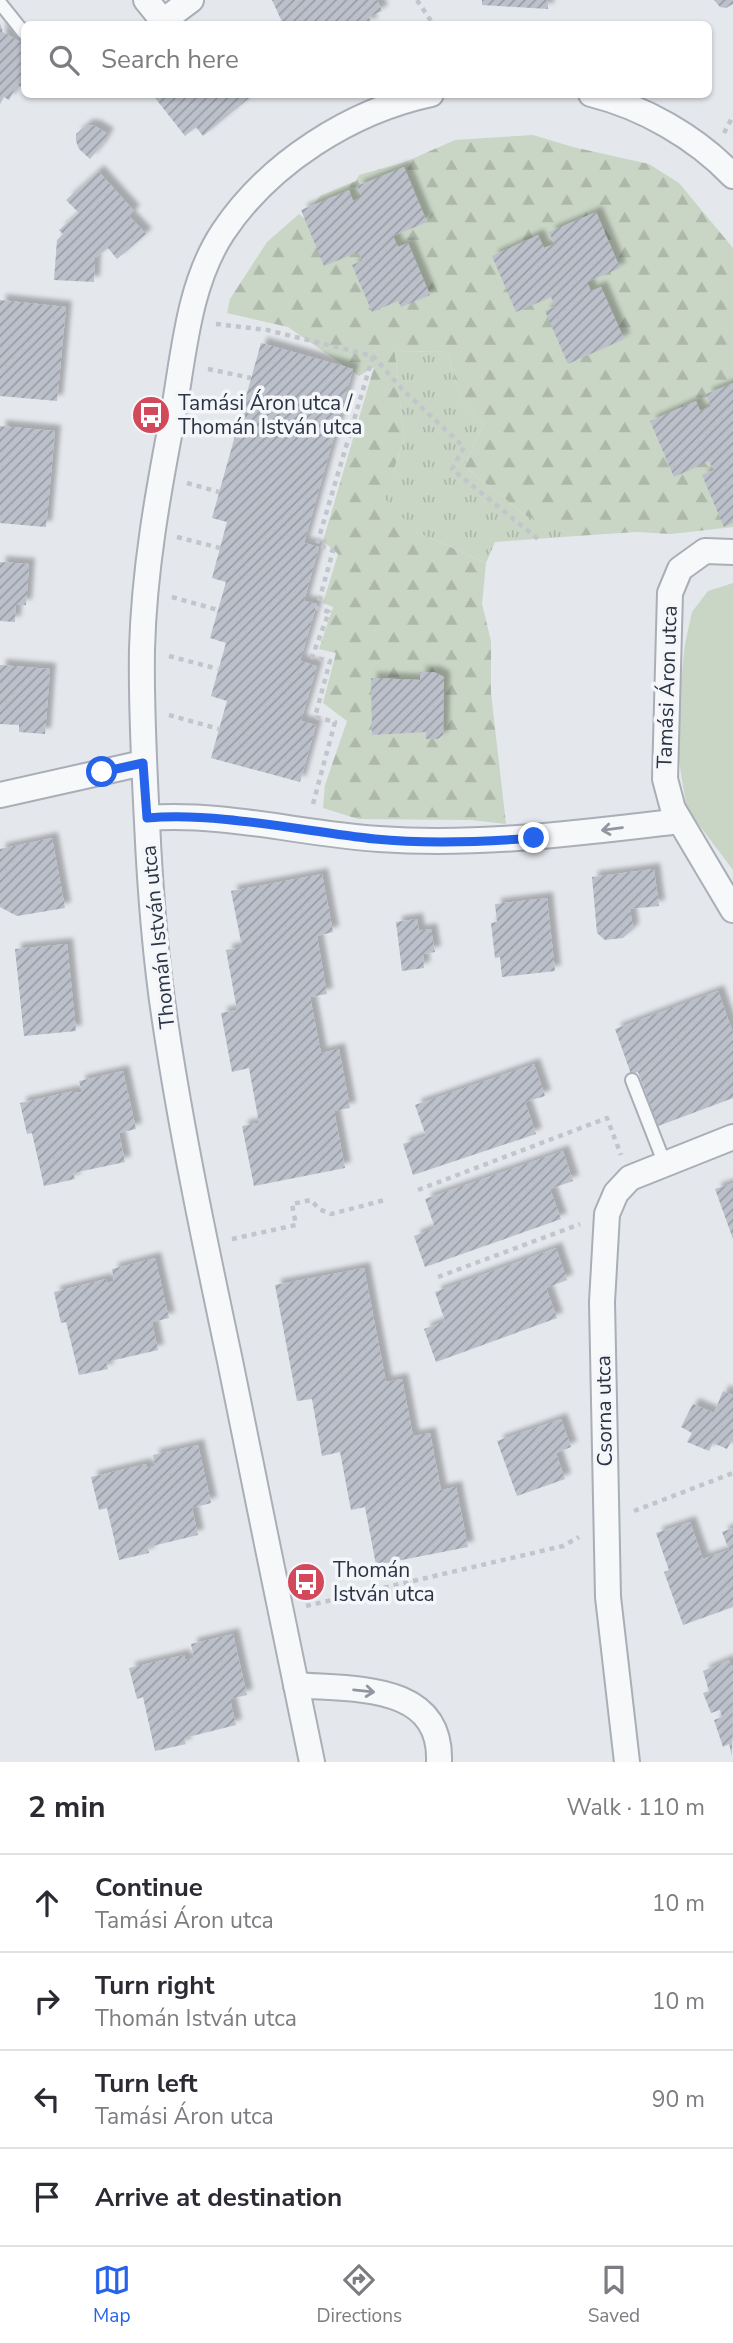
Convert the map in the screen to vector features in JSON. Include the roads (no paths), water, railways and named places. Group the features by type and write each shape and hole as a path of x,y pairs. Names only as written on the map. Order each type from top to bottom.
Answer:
{"street":[{"path":"146,0 163,21 191,0"},
{"name":"Thomán István utca","path":"312,1762 206,1245 165,1021 151,902 143,763 142,648 154,532 172,419 200,275 223,232 257,192 289,162 331,134 378,110 418,98"},
{"path":"607,98 678,132 715,156 733,176"},
{"name":"Tamási Áron utca","path":"733,552 705,551 680,569 670,593 665,779 673,809 733,910"},
{"path":"0,795 143,763"},
{"path":"147,818 181,816 378,839 459,842 534,838 680,821"},
{"name":"Csorna utca","path":"627,1762 610,1620 602,1302 607,1214 616,1193 630,1178 664,1162 733,1137"},
{"path":"296,1685 369,1691 399,1697 421,1709 435,1731 439,1762"}],"lane":[{"path":"0,3 21,29"},
{"path":"632,1080 664,1162"}],"place":[{"name":"Tamási Áron utca / Thomán István utca","path":"151,415"},
{"name":"Thomán István utca","path":"306,1582"}]}
